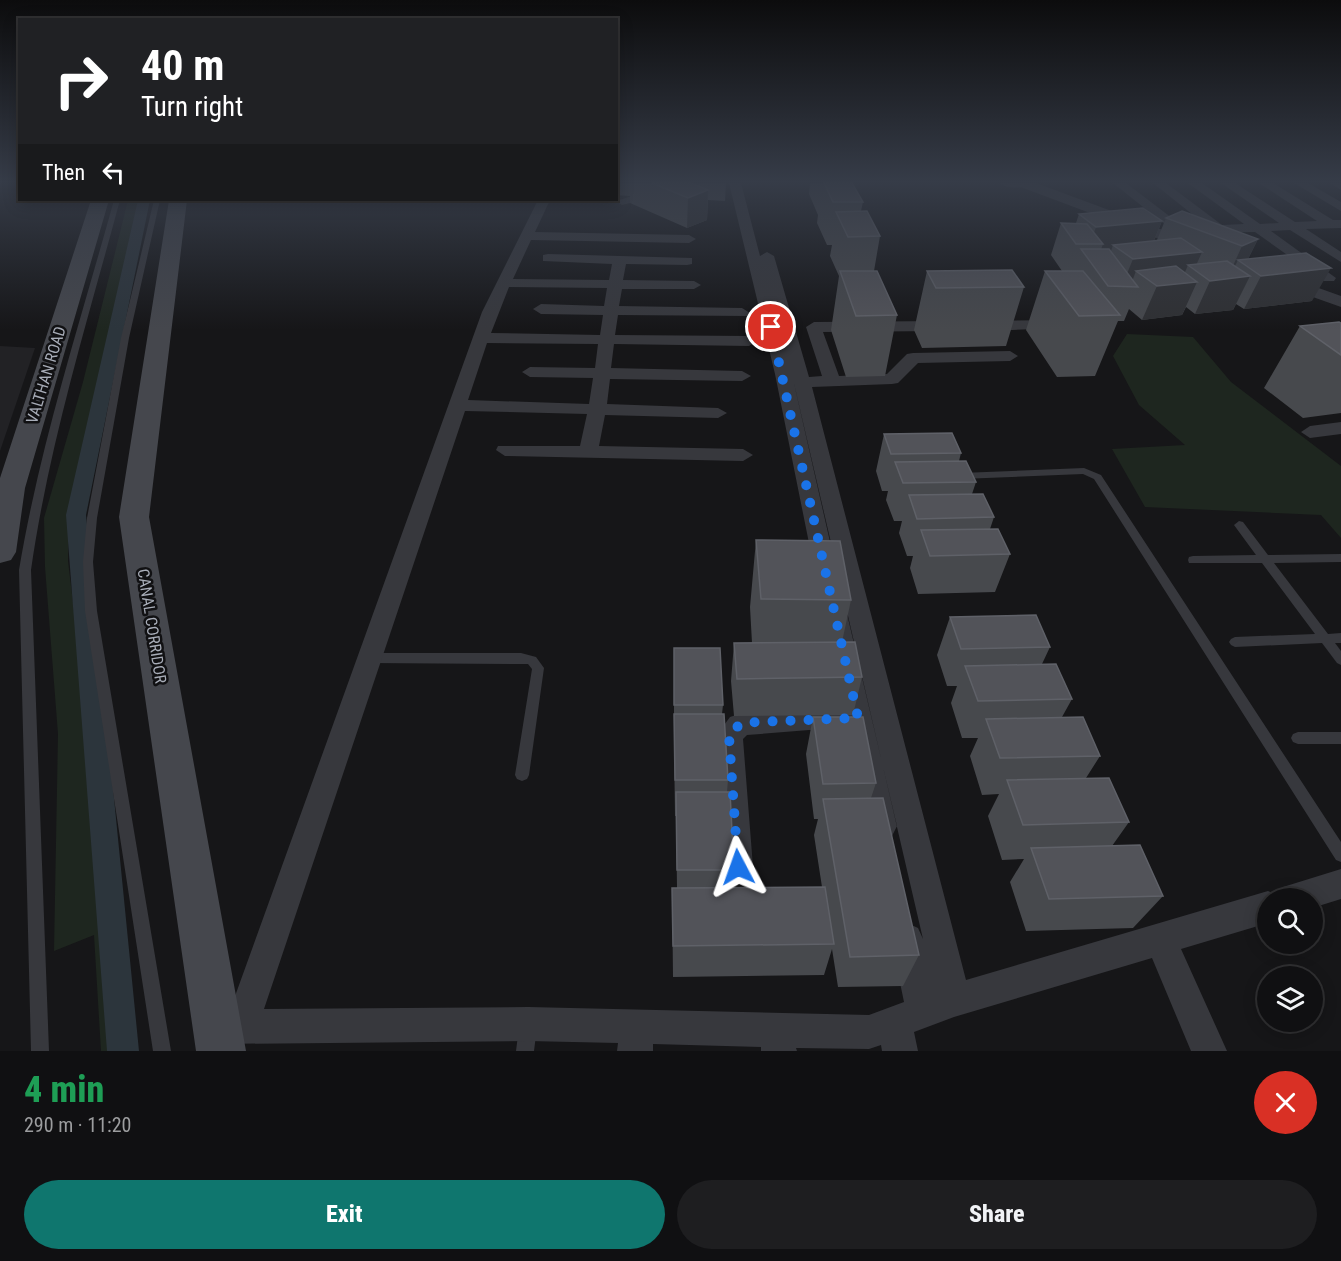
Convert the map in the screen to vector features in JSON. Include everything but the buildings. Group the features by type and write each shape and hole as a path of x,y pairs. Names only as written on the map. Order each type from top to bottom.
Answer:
{"main road":[{"name":"VALTHAN ROAD","path":"1,545 11,488 90,232"},
{"name":"CANAL CORRIDOR","path":"174,232 134,518 226,1035"}],"street":[{"path":"529,232 481,338 368,658 226,1035 778,1040 906,1028 954,1000 1257,910"},
{"path":"747,232 783,374 886,842"},
{"path":"761,232 802,382 954,1000"},
{"path":"1163,232 1214,250 1178,232"},
{"path":"1263,232 1329,278"},
{"path":"1302,232 1341,258"},
{"path":"527,236 689,239"},
{"path":"548,258 687,261"},
{"path":"588,452 599,409 602,372 620,260"},
{"path":"1269,270 1340,297"},
{"path":"504,283 694,285"},
{"path":"541,309 742,313"},
{"path":"832,381 814,327 1053,326"},
{"path":"481,338 750,341"},
{"path":"802,382 892,378 913,358 1010,356"},
{"path":"530,372 742,376"},
{"path":"458,405 718,413"},
{"path":"1310,432 1341,428"},
{"path":"505,450 743,455"},
{"path":"738,867 729,736 739,725 756,722 858,718"},
{"path":"1323,889 1341,884"},
{"path":"903,921 906,1028"},
{"path":"1160,939 1209,1051"}],"lane":[{"path":"39,1051 25,570 31,522 61,401 109,232"},
{"path":"149,232 112,404 92,518 88,562 92,611 162,1051"},
{"path":"945,477 1084,471 1098,477 1341,855"},
{"path":"1239,525 1341,660"},
{"path":"1193,560 1341,558"},
{"path":"1235,642 1341,638"},
{"path":"368,658 520,658 532,660 538,668 522,775"},
{"path":"1298,738 1341,738"}],"shaded area":[{"path":"120,232 143,232 132,279 112,337 69,517 68,561 127,1051 101,1051 94,935 54,951 58,734 45,567 44,518 83,382"},
{"path":"1127,334 1193,337 1231,382 1341,466 1341,538 1321,515 1145,507 1112,449 1185,445 1139,405 1113,356"},
{"path":"0,346 35,348 0,451"}],"waterway":[{"path":"123,1051 76,515 137,232"}],"route":[{"path":"738,867 729,736 739,725 756,722 858,718 771,327"}]}
